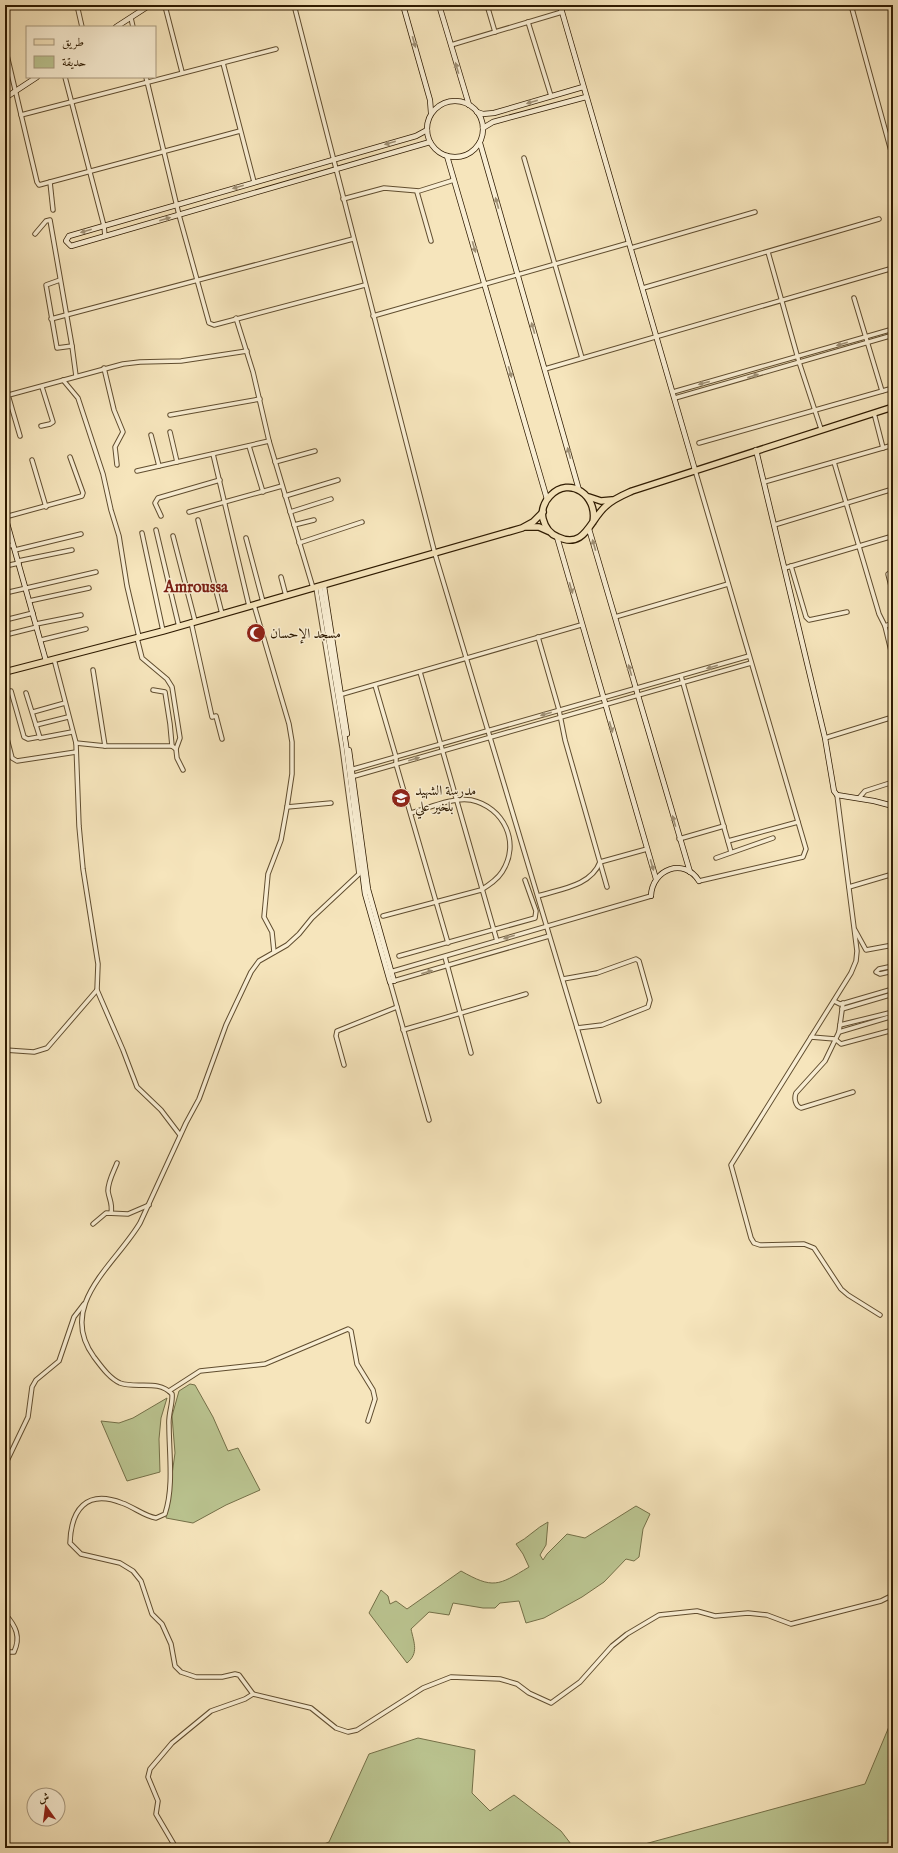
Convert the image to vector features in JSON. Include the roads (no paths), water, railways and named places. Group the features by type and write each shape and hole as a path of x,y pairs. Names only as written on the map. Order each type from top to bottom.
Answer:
{"main road":[{"path":"542,512 545,526 549,531 557,537 574,539 585,534 602,509 616,499 648,485 893,407"},
{"path":"5,672 138,638 522,528 533,522 542,512 547,499 556,491 562,489 579,490 586,495 601,501 616,499"},
{"path":"586,495 594,508 593,522"},
{"path":"522,528 539,527 549,531"}],"street":[{"path":"77,5 82,26"},
{"path":"118,26 150,5"},
{"path":"294,5 435,554 599,1101"},
{"path":"403,5 430,100 430,115 427,130 430,142 437,151 448,156 462,156 469,153 480,143"},
{"path":"439,5 469,105"},
{"path":"487,5 495,32"},
{"path":"560,5 806,849 804,857 699,881 690,872 679,839 589,529"},
{"path":"851,5 891,151"},
{"path":"165,6 182,72"},
{"path":"450,45 562,12"},
{"path":"131,18 133,26"},
{"path":"528,22 551,96"},
{"path":"5,47 37,182 40,185 240,131"},
{"path":"21,115 182,72 276,49"},
{"path":"223,63 254,182"},
{"path":"5,98 35,78"},
{"path":"65,78 104,226 105,236"},
{"path":"146,78 179,215 209,323 214,325 365,285"},
{"path":"430,115 441,105 455,101 469,105 477,112 483,114 494,113 583,87"},
{"path":"483,128 493,122 586,97"},
{"path":"477,112 483,128 480,143 579,490"},
{"path":"427,130 416,136 70,236 66,241 71,246 430,142"},
{"path":"448,156 547,499"},
{"path":"524,158 582,358"},
{"path":"343,199 384,188 417,192 454,180"},
{"path":"50,182 53,210"},
{"path":"417,192 431,241"},
{"path":"373,316 555,264 755,212"},
{"path":"643,288 879,219"},
{"path":"35,234 46,221 50,220 76,376"},
{"path":"51,319 353,239"},
{"path":"768,252 821,430"},
{"path":"545,369 893,268"},
{"path":"60,280 48,283 46,286 51,319 57,348 72,346"},
{"path":"854,298 882,391"},
{"path":"236,318 260,398 269,441 286,496 298,543 318,587 339,695 368,889 403,1030 429,1120"},
{"path":"673,392 893,329"},
{"path":"675,398 893,335"},
{"path":"20,436 6,396 42,387 104,368 140,362 181,361 247,351"},
{"path":"104,368 114,410 123,432 115,447 118,465"},
{"path":"724,378 726,384"},
{"path":"62,380 78,398 104,474 110,510 119,536 127,586 142,658 167,679 172,687 180,738 176,749 177,758 183,770"},
{"path":"41,426 53,422 42,387"},
{"path":"699,443 893,388"},
{"path":"170,415 260,398"},
{"path":"874,413 883,448"},
{"path":"170,432 177,462"},
{"path":"151,435 159,466"},
{"path":"137,471 269,441"},
{"path":"764,482 893,445"},
{"path":"249,446 263,492"},
{"path":"756,450 825,738 832,784 837,795 857,951 856,961 851,973 731,1165 734,1182 751,1238 754,1243 760,1246 804,1244 814,1248 841,1289 880,1315"},
{"path":"275,462 315,451"},
{"path":"213,454 251,605 292,742 292,774 287,807 281,840 268,874 266,893 264,917 272,932 274,952"},
{"path":"46,661 5,516 46,507 82,496 83,493 70,457"},
{"path":"32,460 46,507"},
{"path":"834,462 879,614 885,626 893,659"},
{"path":"161,516 155,503 158,498 220,480"},
{"path":"286,496 338,480"},
{"path":"189,512 282,486"},
{"path":"774,524 893,489"},
{"path":"290,512 331,499"},
{"path":"198,520 222,614"},
{"path":"294,525 314,520"},
{"path":"298,543 362,522"},
{"path":"156,530 178,626"},
{"path":"142,533 163,631"},
{"path":"5,547 14,547 81,534"},
{"path":"173,536 193,622 212,718 216,716 222,739"},
{"path":"784,568 893,536"},
{"path":"557,537 604,705 656,879"},
{"path":"246,538 263,602"},
{"path":"5,566 72,550"},
{"path":"791,566 806,617 809,620 847,612"},
{"path":"893,571 888,574 892,583 893,594"},
{"path":"5,593 96,572"},
{"path":"281,577 286,596"},
{"path":"614,616 728,584"},
{"path":"318,587 359,874 312,918 300,934 287,944 259,961 245,981 226,1025 199,1099 180,1135 149,1204 134,1233 107,1266 93,1287 82,1313 82,1330 90,1352 104,1371 119,1382 128,1384 153,1385 169,1391 172,1394 173,1400 169,1424 171,1448 170,1473 165,1514 156,1518 122,1502 98,1498 88,1500 81,1506 71,1526 70,1544 81,1554 120,1563 133,1571 141,1581 152,1614 162,1624 171,1644 175,1666 181,1672 196,1678 222,1677 235,1674 240,1675 253,1694 311,1708 336,1728 348,1732 358,1730 423,1688 451,1677 500,1679 517,1684 530,1693 551,1703 580,1682 612,1646 627,1634 659,1615 697,1611 715,1616 748,1613 767,1615 791,1624 881,1601 893,1595"},
{"path":"29,601 89,588"},
{"path":"5,620 33,613"},
{"path":"5,635 81,615"},
{"path":"885,626 893,623"},
{"path":"339,695 581,625"},
{"path":"41,640 86,629"},
{"path":"538,637 561,717 565,740 607,886"},
{"path":"351,770 749,656"},
{"path":"54,659 76,743 83,869 98,964 97,990 137,1087 161,1110 180,1135"},
{"path":"351,776 751,663"},
{"path":"93,670 106,746"},
{"path":"420,672 497,941"},
{"path":"681,676 731,852"},
{"path":"375,685 396,757 396,764 448,943"},
{"path":"153,690 165,692 172,746"},
{"path":"11,691 24,737 39,737 42,739 72,732"},
{"path":"26,693 33,712 39,737"},
{"path":"33,712 65,703"},
{"path":"36,725 68,717"},
{"path":"825,738 893,717"},
{"path":"5,731 13,760 17,761 76,752"},
{"path":"76,743 106,746 172,746 176,749"},
{"path":"859,798 865,791 893,782"},
{"path":"837,795 892,805"},
{"path":"383,916 482,889 494,882 502,872 508,860 510,837 500,817 492,809 470,800 457,800 411,813"},
{"path":"287,807 331,803"},
{"path":"728,841 798,822"},
{"path":"679,839 724,826"},
{"path":"716,858 773,838"},
{"path":"600,862 647,849"},
{"path":"538,896 585,881 595,873 600,862"},
{"path":"389,972 444,958 546,926 651,896 653,884 660,874 673,868 690,872"},
{"path":"849,887 893,874"},
{"path":"399,956 535,918 537,915 525,880"},
{"path":"854,930 866,950 893,945"},
{"path":"392,982 549,936"},
{"path":"444,958 471,1053"},
{"path":"562,979 601,972 636,959 639,961 650,1000 648,1007 602,1025 577,1028"},
{"path":"893,966 879,968 876,972 880,974 893,971"},
{"path":"834,1001 843,1003 893,989"},
{"path":"5,1050 34,1052 47,1048 97,990"},
{"path":"403,1030 526,994"},
{"path":"842,1009 893,994"},
{"path":"843,1003 839,1032 825,1061 796,1093 795,1097 797,1105 801,1108 853,1092"},
{"path":"344,1065 336,1036 338,1030 397,1007"},
{"path":"840,1026 893,1012"},
{"path":"839,1032 893,1016"},
{"path":"811,1037 835,1039 841,1044 893,1030"},
{"path":"111,1213 112,1207 108,1190 117,1163"},
{"path":"93,1224 106,1214 128,1214 149,1204"},
{"path":"5,1465 28,1417 32,1387 36,1380 59,1361 74,1317 88,1300"},
{"path":"169,1391 200,1371 265,1364 348,1329 351,1331 357,1364 373,1390 375,1399 368,1421"},
{"path":"5,1614 16,1628 18,1639 14,1652 5,1652"},
{"path":"176,1848 156,1814 158,1801 148,1777 150,1769 172,1743 211,1710 245,1699 253,1694"}],"place":[{"name":"مسجد الإحسان","path":"256,633"},
{"name":"مدرسة الشهيد بلخير علي","path":"401,798"}],"district":[{"name":"Amroussa","path":"196,586"}]}
